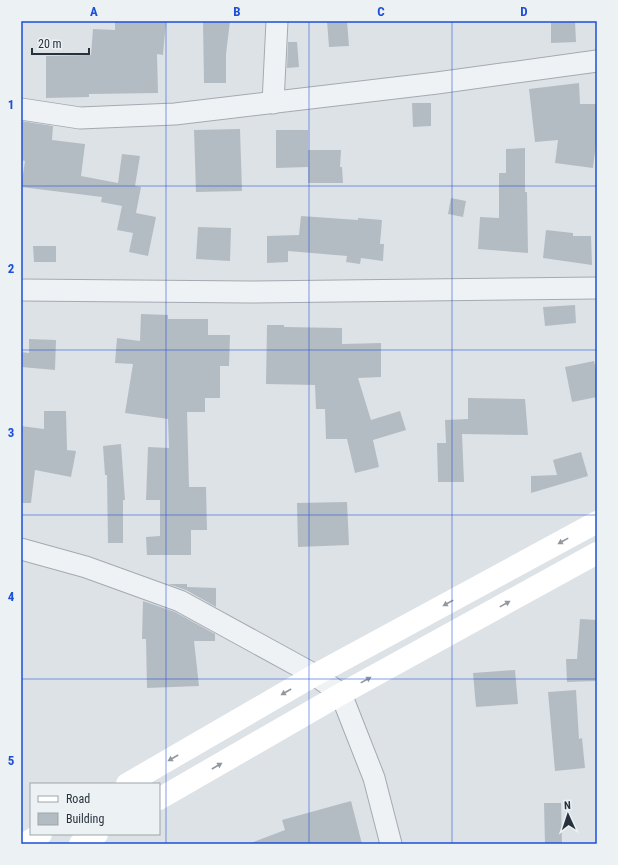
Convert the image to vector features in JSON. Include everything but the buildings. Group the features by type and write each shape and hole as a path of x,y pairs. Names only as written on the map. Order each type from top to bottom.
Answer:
{"main road":[{"path":"129,783 315,675 597,522"},
{"path":"160,798 341,694 597,553"},
{"path":"24,844 39,835"},
{"path":"80,844 96,835"}],"street":[{"path":"273,103 277,21"},
{"path":"21,109 80,118 175,114 437,83 597,61"},
{"path":"21,290 250,292 597,288"},
{"path":"21,549 86,567 180,601 315,675 341,694 374,778 391,844"}]}
